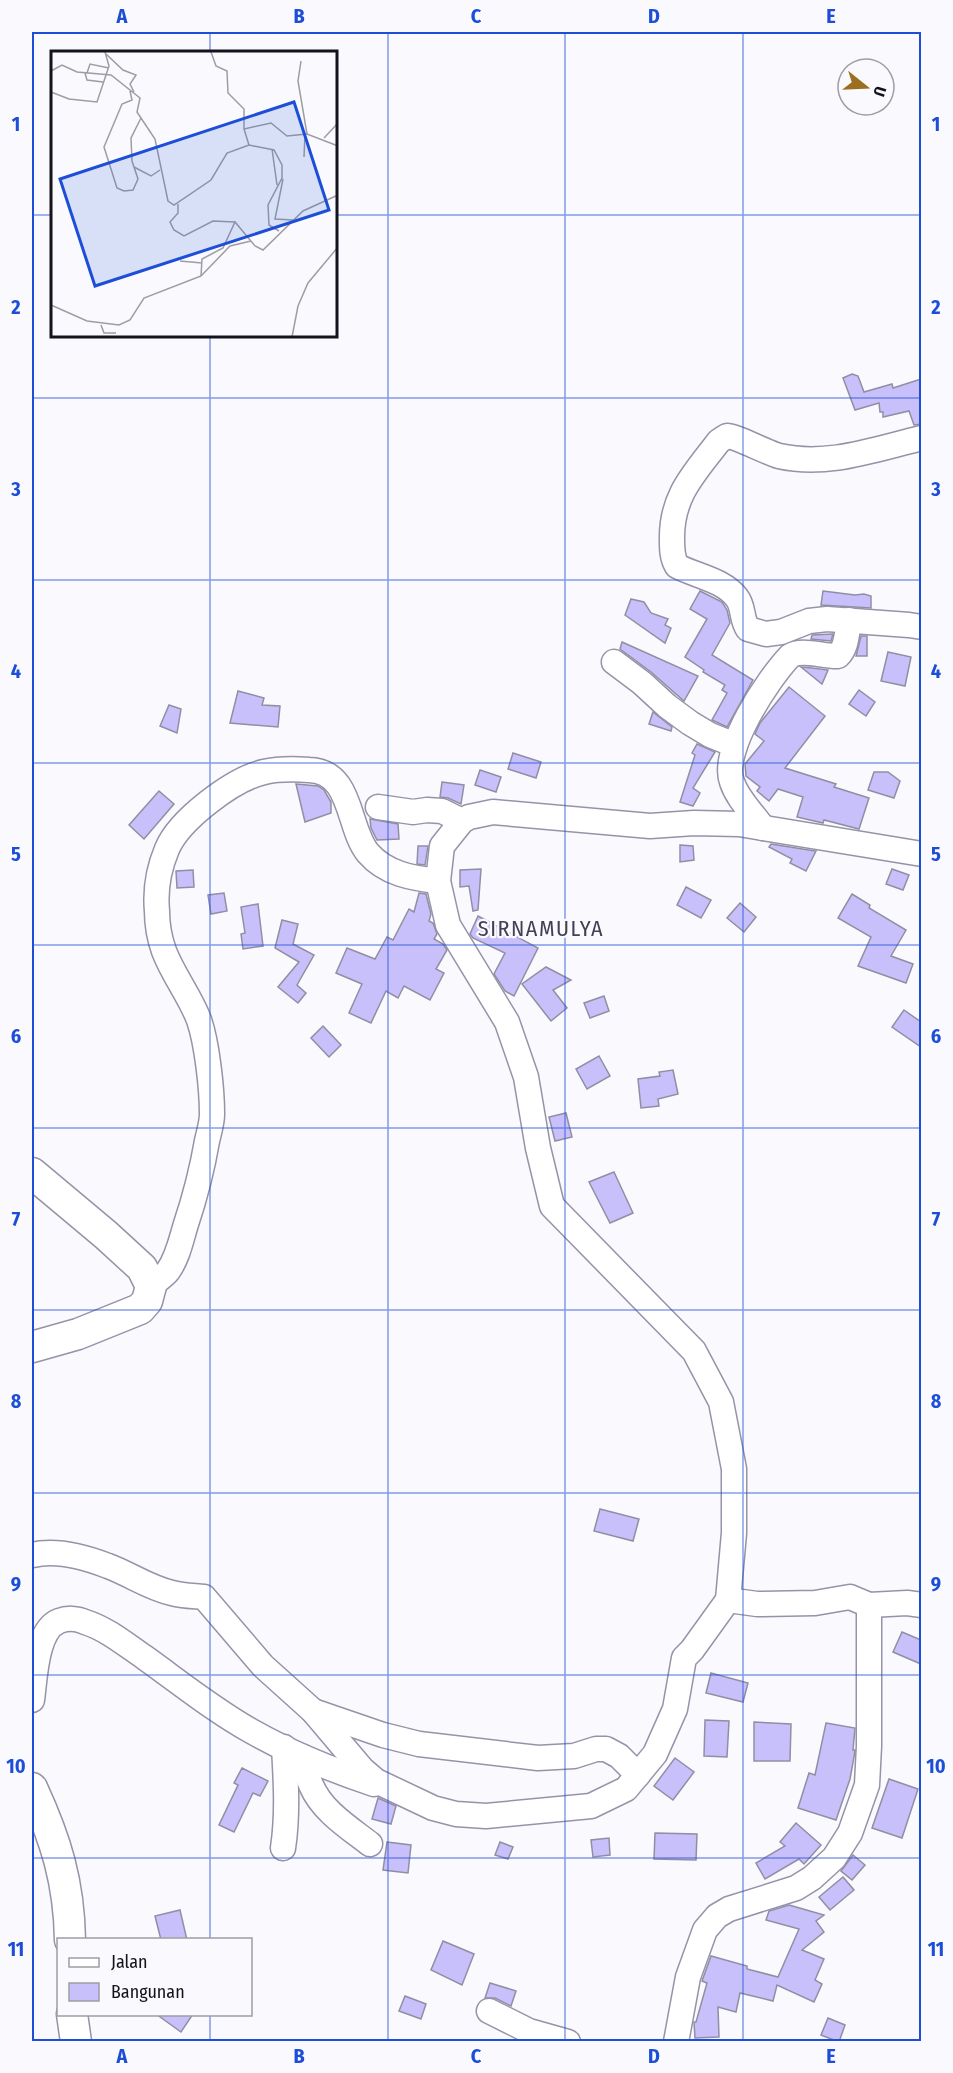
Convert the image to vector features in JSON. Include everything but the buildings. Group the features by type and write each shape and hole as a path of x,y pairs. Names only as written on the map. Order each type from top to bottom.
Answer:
{"main road":[{"path":"32,1173 106,1235 142,1269 151,1286 147,1301 140,1309 78,1334 32,1347"},
{"path":"32,1788 60,1857 65,1880 70,1938"},
{"path":"72,2016 76,2042"}],"street":[{"path":"921,438 858,454 830,459 805,460 766,452 728,436 719,441 689,480 675,506 672,535 674,561 677,567 723,586 736,596 742,606 744,624 748,629 766,634 781,632 809,621 827,619 921,627"},
{"path":"763,828 737,795 730,780 729,762 735,745 748,716 785,661 794,653 838,656 842,653 846,641 849,620"},
{"path":"614,662 690,723 710,735 735,745"},
{"path":"151,1286 167,1272 177,1253 201,1178 212,1116 209,1069 199,1020 163,950 157,911 158,878 168,847 186,824 211,800 246,777 266,771 322,771 337,784 346,798 359,836 368,852 395,873 438,881"},
{"path":"378,807 413,812 427,810 442,812 462,821"},
{"path":"32,1555 67,1554 109,1566 142,1583 173,1594 204,1597 263,1666 313,1711 362,1769 376,1781 444,1811 486,1816 591,1806 626,1789 655,1754 675,1709 684,1658 728,1600 734,1533 734,1469 722,1402 694,1351 552,1206 538,1148 526,1077 507,1022 448,925 438,881 442,846 462,821 469,817 493,812 650,826 694,823 739,824 921,854"},
{"path":"728,1600 757,1604 815,1603 850,1597 869,1605 907,1603 921,1605"},
{"path":"676,2042 688,1977 705,1930 717,1916 729,1909 788,1891 804,1883 834,1858 850,1833 867,1785 869,1605"},
{"path":"32,1700 40,1650 47,1629 69,1618 83,1621 114,1636 253,1732 331,1770 396,1791"},
{"path":"313,1711 383,1735 419,1744 538,1758 574,1756 596,1749 606,1749 620,1756 638,1775"},
{"path":"294,1752 310,1784 330,1813 370,1844"},
{"path":"283,1848 286,1786 294,1752"},
{"path":"489,2011 529,2031 568,2042"}],"district":[{"name":"SIRNAMULYA","path":"541,928"}]}
